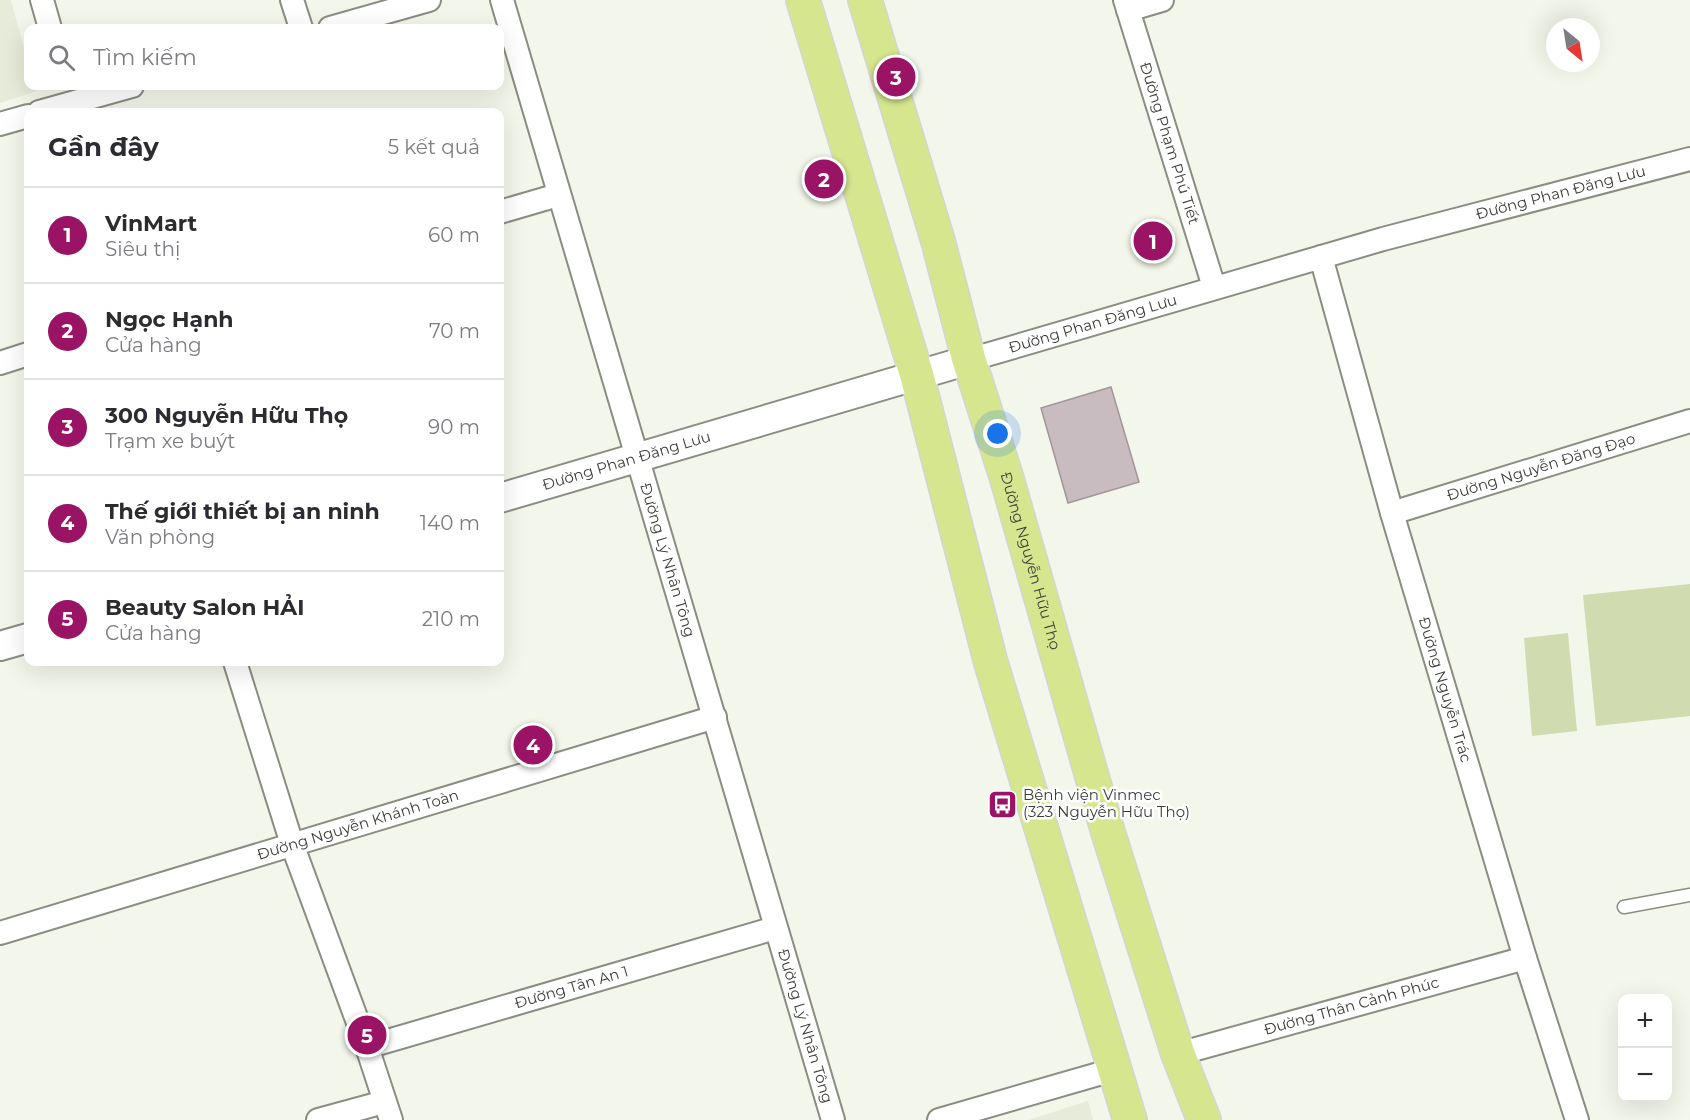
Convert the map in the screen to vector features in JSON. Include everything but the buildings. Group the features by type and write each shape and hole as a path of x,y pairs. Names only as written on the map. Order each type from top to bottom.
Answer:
{"main road":[{"path":"803,0 917,376 991,663 1130,1120"},
{"name":"Đường Nguyễn Hữu Thọ","path":"865,0 938,241 969,360 1007,479 1107,829 1178,1053 1204,1120"}],"street":[{"path":"42,0 49,24"},
{"path":"292,0 300,24"},
{"path":"344,24 429,0"},
{"name":"Đường Lý Nhân Tông","path":"502,0 832,1120"},
{"path":"1126,5 1162,0"},
{"name":"Đường Phạm Phú Tiết","path":"1126,5 1214,287"},
{"path":"50,108 71,100 115,90"},
{"path":"0,124 24,117"},
{"name":"Đường Phan Đăng Lưu","path":"504,497 1214,287 1690,159"},
{"path":"504,211 558,195"},
{"name":"Đường Nguyễn Trác","path":"1321,257 1392,513 1525,958 1577,1120"},
{"path":"0,363 24,355"},
{"name":"Đường Nguyễn Đăng Đạo","path":"1392,513 1690,421"},
{"path":"0,646 24,639"},
{"path":"236,666 292,844 367,1047 387,1111 318,1120"},
{"name":"Đường Nguyễn Khánh Toàn","path":"0,933 715,717"},
{"name":"Đường Tân An 1","path":"367,1047 775,928"},
{"name":"Đường Thân Cảnh Phúc","path":"1178,1053 1525,958"},
{"path":"939,1120 1116,1069"}],"lane":[{"path":"1624,907 1690,895"}],"shaded area":[{"path":"0,0 11,0 24,48 24,90 37,91 0,103"},
{"path":"1088,1101 1093,1120 1028,1120"}],"green space":[{"path":"1690,584 1690,716 1596,726 1583,595"},
{"path":"1568,633 1577,731 1532,736 1524,638"}],"place":[{"name":"300 Nguyễn Hữu Thọ","path":"896,77"},
{"name":"Ngọc Hạnh","path":"824,179"},
{"name":"VinMart","path":"1153,241"},
{"name":"Thế giới thiết bị an ninh","path":"533,745"},
{"name":"Bệnh viện Vinmec (323 Nguyễn Hữu Thọ)","path":"1002,804"},
{"name":"Beauty Salon HẢI","path":"367,1035"}]}
